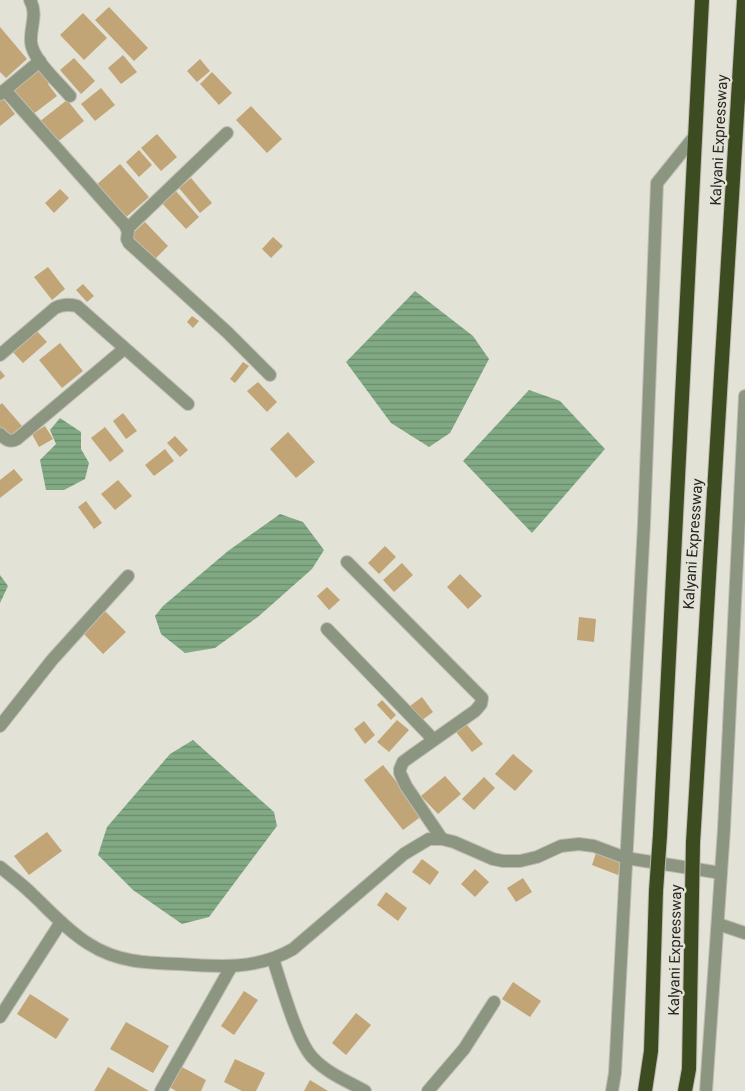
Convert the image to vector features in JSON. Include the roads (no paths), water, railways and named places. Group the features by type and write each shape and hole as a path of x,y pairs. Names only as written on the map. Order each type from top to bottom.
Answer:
{"highway":[{"name":"Kalyani Expressway","path":"645,1091 651,1051 656,891 702,0"},
{"name":"Kalyani Expressway","path":"685,1091 689,1069 693,843 705,613 740,148 744,0"}],"street":[{"path":"30,0 34,12 31,44 40,61 70,96"},
{"path":"40,61 3,92 127,229 127,239 129,242 270,375"},
{"path":"127,229 227,133"},
{"path":"612,1091 616,1073 644,524 657,183 694,138"},
{"path":"0,354 55,308 69,304 77,306 188,404"},
{"path":"0,434 8,441 17,439 124,349"},
{"path":"706,1091 721,873 745,396"},
{"path":"347,562 482,698 481,704 475,711 403,762 400,769 400,774 406,786 442,839"},
{"path":"0,726 52,660 128,576"},
{"path":"327,629 433,739"},
{"path":"0,867 20,883 60,922 89,944 123,960 231,967 273,959 293,949 404,854 425,840 442,839 454,842 493,859 503,861 520,861 537,857 561,846 579,844 594,846 626,858 721,873"},
{"path":"0,1017 60,922"},
{"path":"718,924 745,934"},
{"path":"273,959 299,1033 312,1058 330,1072 364,1091"},
{"path":"161,1091 231,967"},
{"path":"428,1091 464,1049 494,1002"}]}
